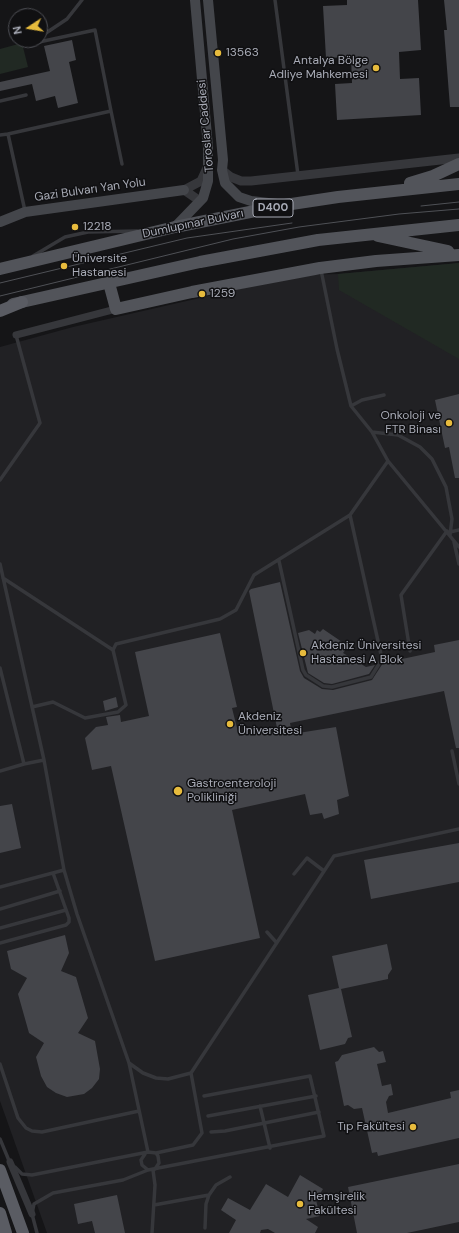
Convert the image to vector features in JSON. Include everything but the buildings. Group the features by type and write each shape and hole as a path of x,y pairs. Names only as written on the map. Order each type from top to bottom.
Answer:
{"highway":[{"path":"0,311 22,302"},
{"path":"0,1170 23,1233"},
{"path":"0,1213 6,1233"}],"main road":[{"name":"Toroslar Caddesi","path":"175,227 200,201 206,190 208,167 207,140 195,0"},
{"name":"Toroslar Caddesi","path":"208,0 223,160 222,170 225,183 239,196 251,201 285,205"},
{"path":"386,191 433,176 459,164"},
{"name":"Dumlupınar Bulvarı","path":"0,269 160,230 285,205 386,191 459,184"},
{"name":"Gazi Bulvarı Yan Yolu","path":"0,222 25,212 184,190"},
{"path":"0,307 230,257 318,240 438,226 459,225"},
{"path":"367,234 459,254"},
{"path":"110,283 116,309 192,292 320,268 376,261 459,254"}],"street":[{"path":"222,170 231,177 241,181 251,181 459,158"},
{"path":"200,201 184,190 201,181 208,167"},
{"path":"16,335 116,309"},
{"path":"10,1162 32,1214"}],"lane":[{"path":"48,32 67,19 82,0"},
{"path":"275,0 299,176"},
{"path":"48,40 95,30 122,164"},
{"path":"0,101 26,95"},
{"path":"0,135 111,111"},
{"path":"8,134 25,212"},
{"path":"320,268 351,406 372,432 388,461 454,539 459,547"},
{"path":"0,480 40,423 16,335"},
{"path":"351,406 362,400 384,395"},
{"path":"372,432 398,435 420,447 432,459 446,487 452,519 449,533 401,595 410,651"},
{"path":"32,708 53,702 85,718 118,712 126,705 114,650 116,644 220,619 236,610 254,575 350,515 388,461"},
{"path":"278,561 303,670 306,675 323,686 332,687 371,677 382,659 350,515"},
{"path":"449,533 459,530"},
{"path":"454,539 459,564"},
{"path":"0,564 44,760 64,870 77,914 128,1063 147,1152 141,1160 142,1165 152,1169"},
{"path":"3,578 114,650"},
{"path":"0,668 24,764"},
{"path":"452,751 459,784"},
{"path":"0,771 44,760"},
{"path":"128,1063 143,1073 156,1078 168,1079 191,1073 334,856 459,829"},
{"path":"294,874 307,858 324,871"},
{"path":"0,887 64,870"},
{"path":"0,943 66,925 69,918 53,873"},
{"path":"0,908 60,891"},
{"path":"0,928 66,910"},
{"path":"267,932 276,942"},
{"path":"0,1064 18,1118 26,1128 32,1131 42,1132 139,1110"},
{"path":"0,1139 10,1162 22,1174 32,1175 147,1152 156,1153 193,1145 202,1133 191,1073"},
{"path":"37,1233 32,1214 34,1204 53,1193 123,1180 152,1169 270,1148 324,1136 316,1096 310,1076 204,1096"},
{"path":"208,1116 316,1096"},
{"path":"260,1106 270,1148"},
{"path":"211,1132 319,1112"},
{"path":"152,1169 160,1163 156,1153"},
{"path":"152,1169 155,1185 152,1233"},
{"path":"205,1228 206,1204 209,1195 216,1185 230,1177"},
{"path":"154,1205 209,1195"}],"shaded area":[{"path":"8,47 23,48 28,67 0,74 0,49"},
{"name":"Akdeniz Üniversitesi","path":"459,263 459,1233 47,1233 0,1101 0,347 73,327 300,275 338,274"},
{"path":"459,263 459,359 339,290 338,274"}],"tram line":[{"path":"421,206 459,202"},
{"path":"0,296 233,239 299,227 399,214 459,209"},
{"path":"0,283 187,238 292,223"}],"place":[{"name":"13563","path":"218,53"},
{"name":"Antalya Bölge Adliye Mahkemesi","path":"376,68"},
{"name":"12218","path":"75,227"},
{"name":"Üniversite Hastanesi","path":"64,266"},
{"name":"1259","path":"202,294"},
{"name":"Onkoloji ve FTR Binası","path":"449,423"},
{"name":"Akdeniz Üniversitesi Hastanesi A Blok","path":"303,653"},
{"name":"Akdeniz Üniversitesi","path":"230,724"},
{"name":"Gastroenteroloji Polikliniği","path":"178,791"},
{"name":"Tıp Fakültesi","path":"413,1127"},
{"name":"Hemşirelik Fakültesi","path":"300,1204"}]}
